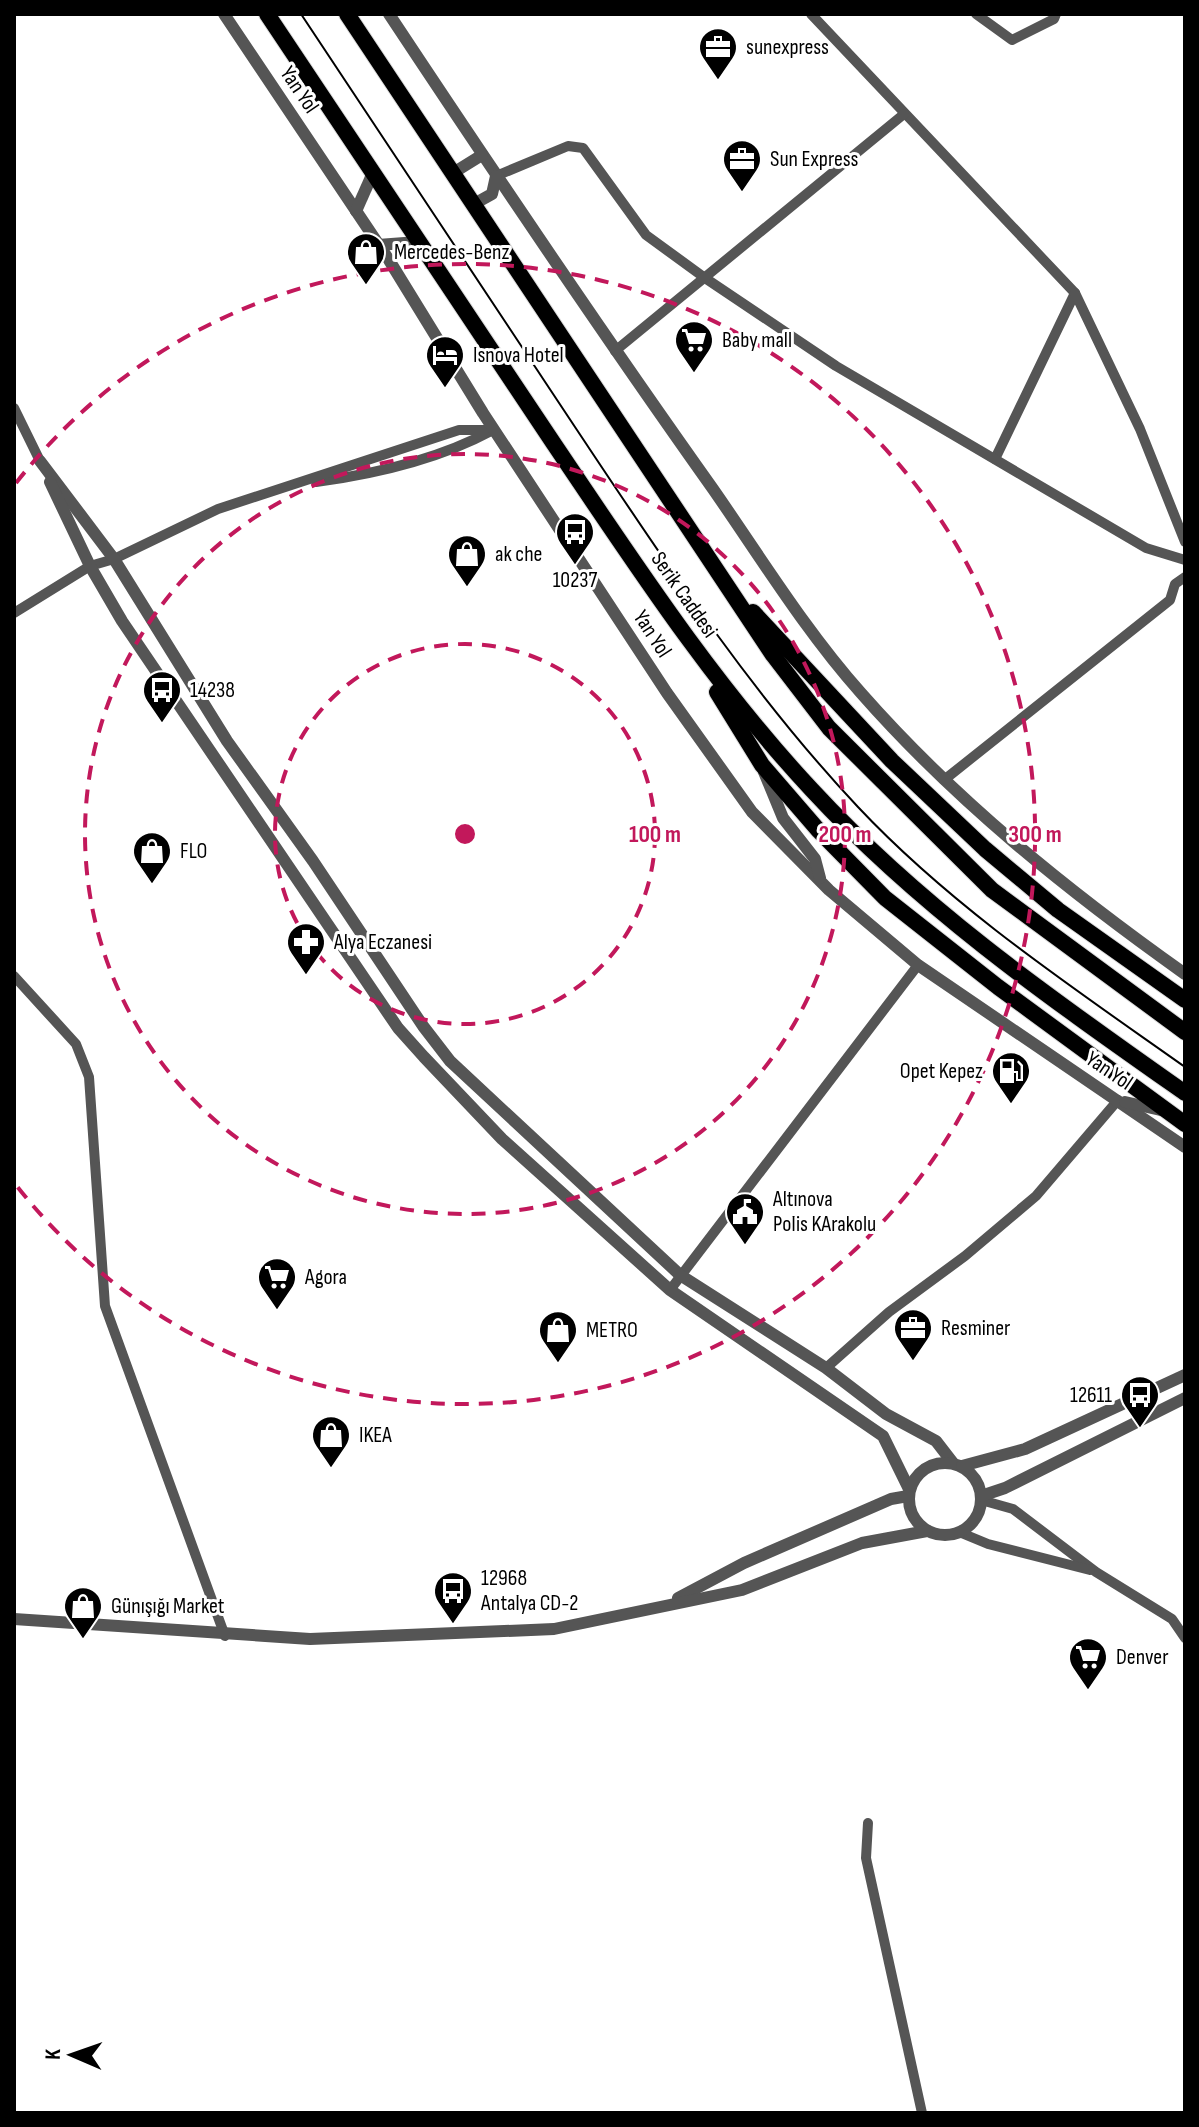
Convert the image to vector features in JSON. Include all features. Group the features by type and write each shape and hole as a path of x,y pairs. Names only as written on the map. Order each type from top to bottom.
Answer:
{"highway":[{"name":"Serik Caddesi","path":"267,14 372,175 670,615 749,719 813,791 943,917 1019,976 1185,1093"},
{"name":"Serik Caddesi","path":"347,14 723,581 773,655 829,728 992,890 1185,1032"},
{"path":"723,581 892,761 985,849 1058,910 1185,1000"},
{"path":"670,615 762,765 885,898 998,987 1185,1124"}],"street":[{"name":"Yan Yol","path":"224,14 356,211 493,430 673,703 752,812 820,879 918,965 1185,1147"},
{"path":"389,14 615,351 805,624 861,693 944,780 1018,848 1185,974"},
{"path":"811,14 1075,293 1140,429 1185,542"},
{"path":"976,14 1012,40 1054,19 1056,14"},
{"path":"615,351 904,114"},
{"path":"496,176 563,148 583,148 646,235 705,278 836,366 1146,548 1185,560"},
{"path":"453,173 482,155"},
{"path":"356,211 372,175"},
{"path":"474,204 492,194 496,176"},
{"path":"378,245 418,242"},
{"path":"995,459 1075,293"},
{"path":"14,408 90,566 122,621 398,1028 502,1139 670,1290 883,1436 909,1492 910,1510 927,1531"},
{"path":"14,613 90,566 114,559 218,509 459,430 493,430"},
{"path":"14,1619 225,1636 310,1639 554,1629 742,1590 862,1543 927,1531 943,1535 959,1532 975,1519 981,1498 975,1479 936,1441 886,1414 826,1368 680,1275 450,1061 227,741 114,559 40,461"},
{"path":"944,780 1170,600 1175,584 1185,577"},
{"path":"762,765 783,818 815,859 820,879"},
{"path":"670,1290 918,965"},
{"path":"14,976 76,1044 89,1077 105,1306 225,1636"},
{"path":"826,1368 889,1312 965,1256 1036,1196 1118,1100 1167,1112"},
{"path":"664,1605 744,1563 909,1492 914,1479 931,1464 958,1465 1025,1449 1185,1375"},
{"path":"981,1498 1185,1398"},
{"path":"981,1498 1013,1509 1096,1572 1172,1619 1185,1638"},
{"path":"959,1532 988,1544 1096,1572"},
{"path":"868,1823 866,1858 922,2113"}],"tram line":[{"path":"301,14 674,575 744,671 818,763 895,844 973,913 1185,1067"}],"place":[{"name":"sunexpress","path":"718,81"},
{"name":"Sun Express","path":"742,193"},
{"name":"Mercedes-Benz","path":"366,286"},
{"name":"Baby mall","path":"694,374"},
{"name":"Isnova Hotel","path":"445,389"},
{"name":"10237","path":"575,566"},
{"name":"ak che","path":"467,588"},
{"name":"14238","path":"162,724"},
{"name":"FLO","path":"152,885"},
{"name":"Alya Eczanesi","path":"306,976"},
{"name":"Opet Kepez","path":"1011,1105"},
{"name":"Altınova Polis KArakolu","path":"745,1246"},
{"name":"Agora","path":"277,1311"},
{"name":"Resminer","path":"913,1362"},
{"name":"METRO","path":"558,1364"},
{"name":"12611","path":"1140,1429"},
{"name":"IKEA","path":"331,1469"},
{"name":"12968 Antalya CD-2","path":"453,1625"},
{"name":"Günışığı Market","path":"83,1640"},
{"name":"Denver","path":"1088,1691"}]}
